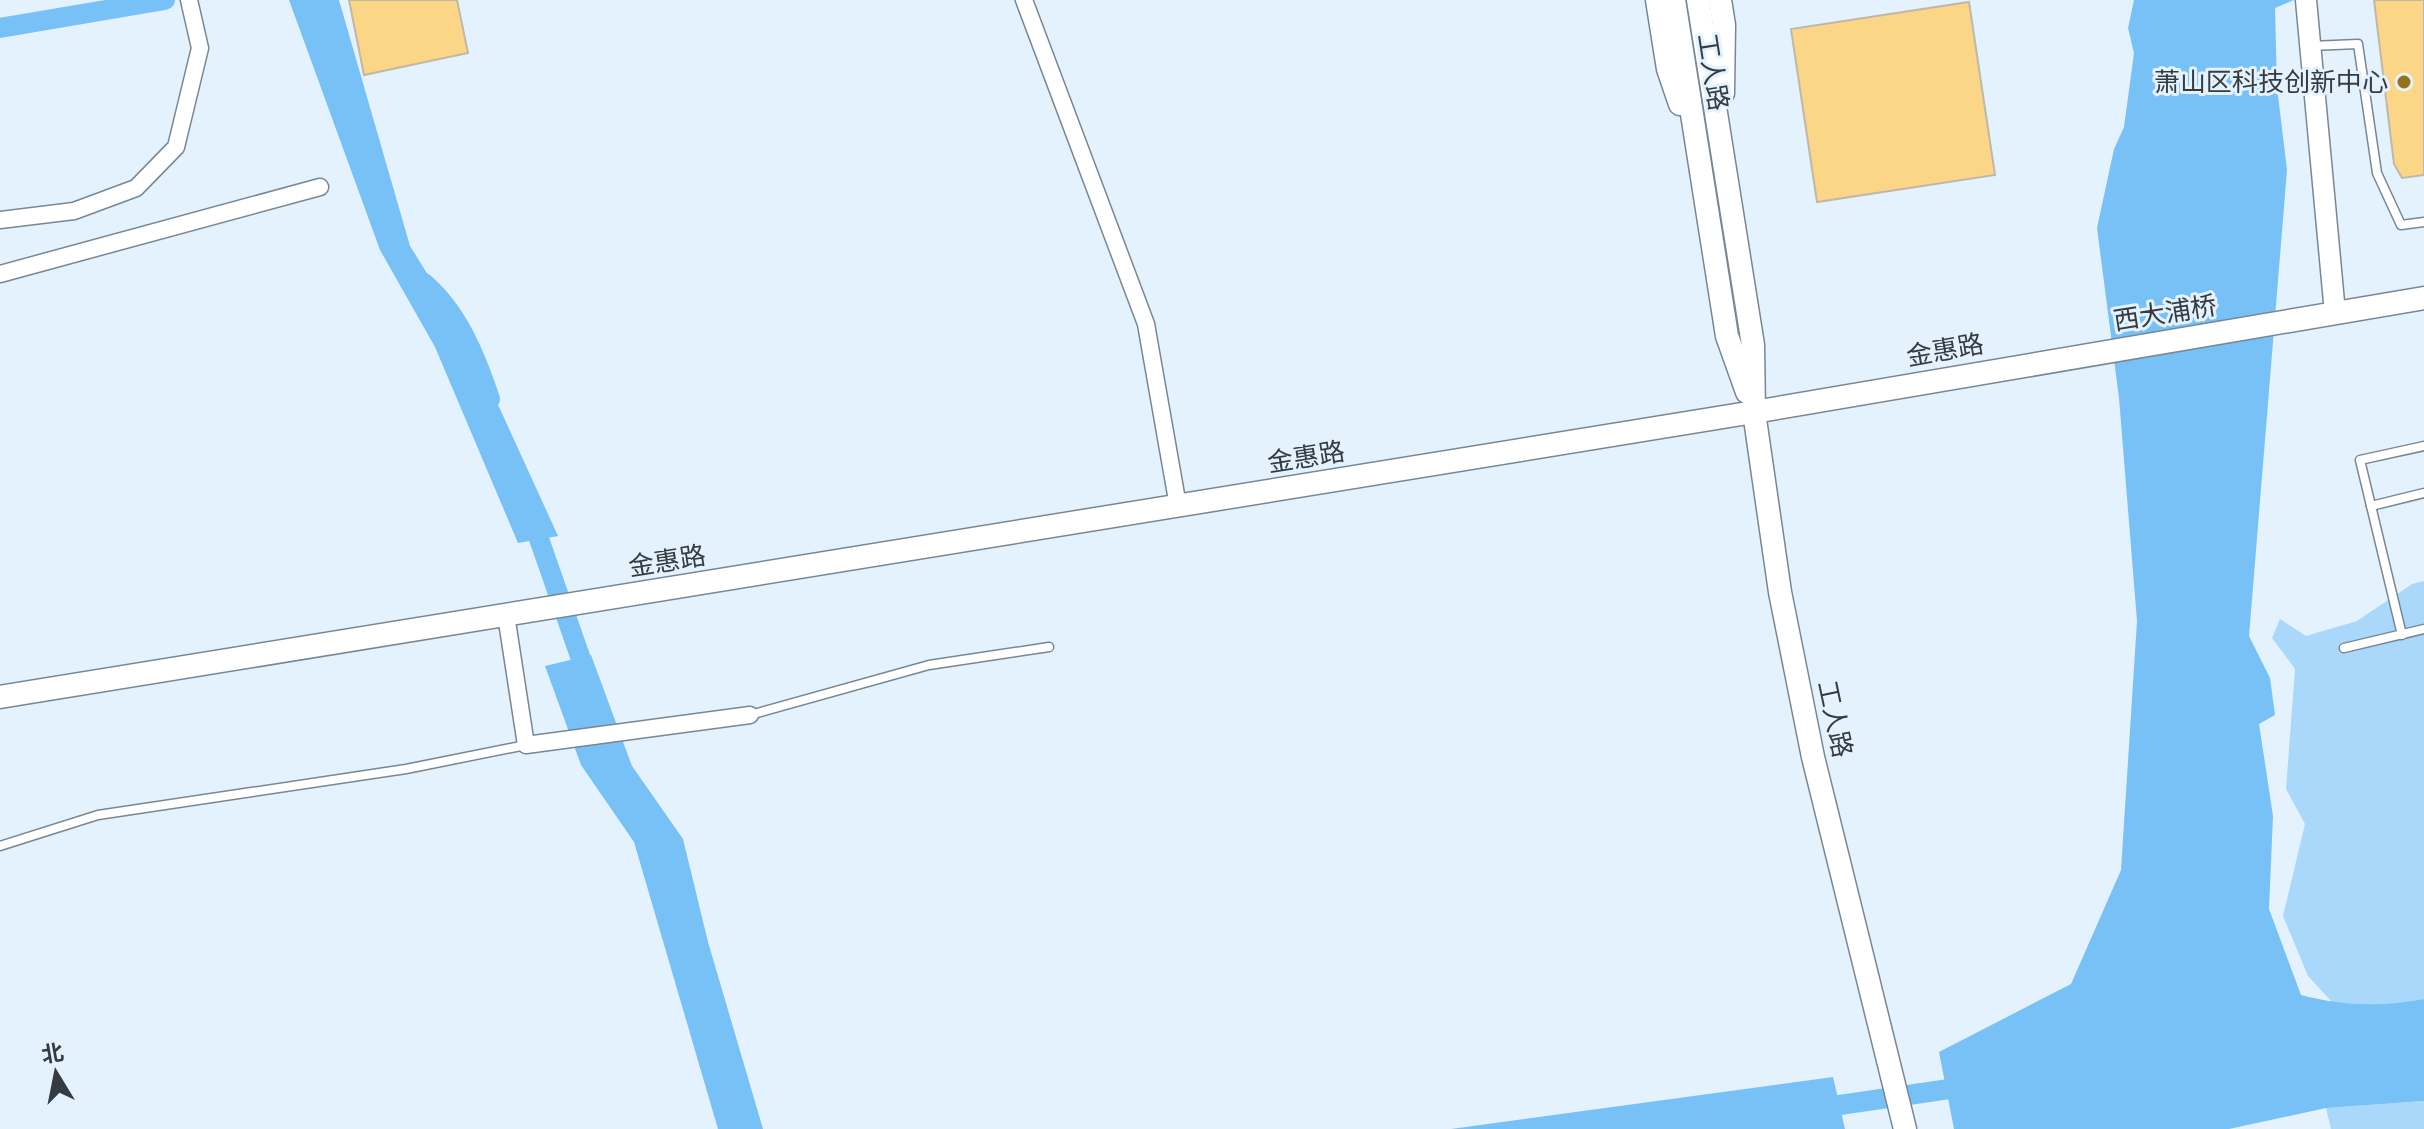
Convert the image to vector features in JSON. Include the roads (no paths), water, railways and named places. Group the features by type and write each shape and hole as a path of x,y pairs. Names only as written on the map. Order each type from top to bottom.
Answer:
{"main road":[{"path":"1657,0 1668,69 1698,157"},
{"path":"1720,0 1724,25 1723,154"},
{"name":"工人路","path":"1700,8 1753,345 1754,412 1780,592 1813,757 1884,1032 1905,1129"},
{"name":"工人路","path":"1676,10 1727,336 1754,412"},
{"path":"2335,313 2424,298"},
{"name":"西大浦桥","path":"2003,368 2335,313"},
{"name":"金惠路","path":"516,613 1754,412 2003,368"},
{"path":"0,697 516,613"}],"street":[{"path":"0,220 74,211 136,188 176,147 200,48 189,0"},
{"path":"1024,0 1081,159 1146,324 1178,506"},
{"path":"2306,0 2335,313"},
{"path":"0,274 320,187"},
{"path":"516,613 526,745 750,715"}],"lane":[{"path":"2310,46 2358,44 2377,173 2401,225 2424,222"},
{"path":"2402,635 2360,460 2424,446"},
{"path":"2371,506 2424,493"},
{"path":"2344,648 2424,629"},
{"path":"750,715 929,665 1049,647"},
{"path":"0,846 98,815 406,769 526,745"}],"waterway":[{"path":"0,28 165,0"},
{"path":"424,283 456,321 479,367 490,399"},
{"path":"531,516 589,682"},
{"path":"1812,1109 1970,1086"}],"place":[{"name":"萧山区科技创新中心","path":"2404,82"}]}
